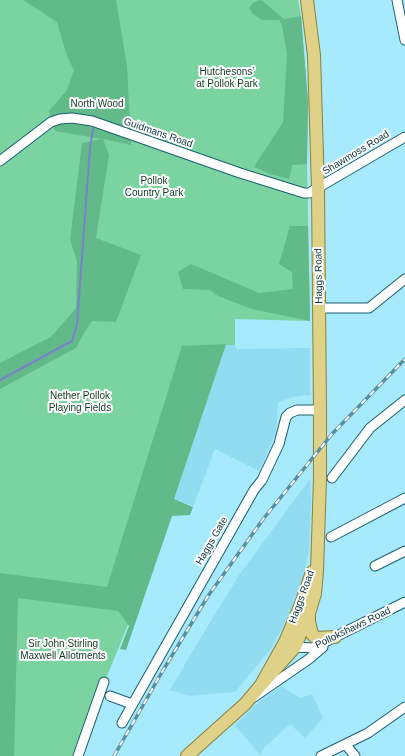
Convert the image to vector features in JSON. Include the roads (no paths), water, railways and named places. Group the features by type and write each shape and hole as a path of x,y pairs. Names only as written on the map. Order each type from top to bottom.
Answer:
{"main road":[{"name":"Haggs Road","path":"290,644 310,610 316,583 318,552 320,410 318,189 314,55 307,0"},
{"name":"Haggs Road","path":"290,644 318,552"},
{"path":"310,610 309,622 312,634 316,638 335,637"},
{"path":"187,756 245,704 261,685 290,644"}],"street":[{"path":"397,0 405,40"},
{"name":"Guidmans Road","path":"0,161 50,122 72,118 92,121 240,173 304,193 318,189"},
{"name":"Shawmoss Road","path":"318,189 405,137"},
{"path":"319,308 369,308 405,279"},
{"path":"332,478 370,428 405,400"},
{"name":"Haggs Gate","path":"122,723 254,490 262,480 279,444 286,417 290,413 297,410 320,410"},
{"path":"330,537 405,498"},
{"path":"375,566 405,551"},
{"name":"Pollokshaws Road","path":"290,644 313,648 405,602"},
{"path":"245,704 309,660 335,637"},
{"path":"78,756 104,682"},
{"path":"110,696 132,704"},
{"path":"321,756 368,733 405,707"},
{"path":"346,745 355,756"}],"waterway":[{"path":"0,380 72,341 77,325 90,148 93,129"}],"railway":[{"path":"114,756 208,596 264,518 332,434 405,359"}],"park label":[{"name":"Hutchesons’ at Pollok Park","path":"227,78"},
{"name":"North Wood","path":"97,104"},
{"name":"Pollok Country Park","path":"154,186"},
{"name":"Nether Pollok Playing Fields","path":"80,402"},
{"name":"Sir John Stirling Maxwell Allotments","path":"63,650"}]}
